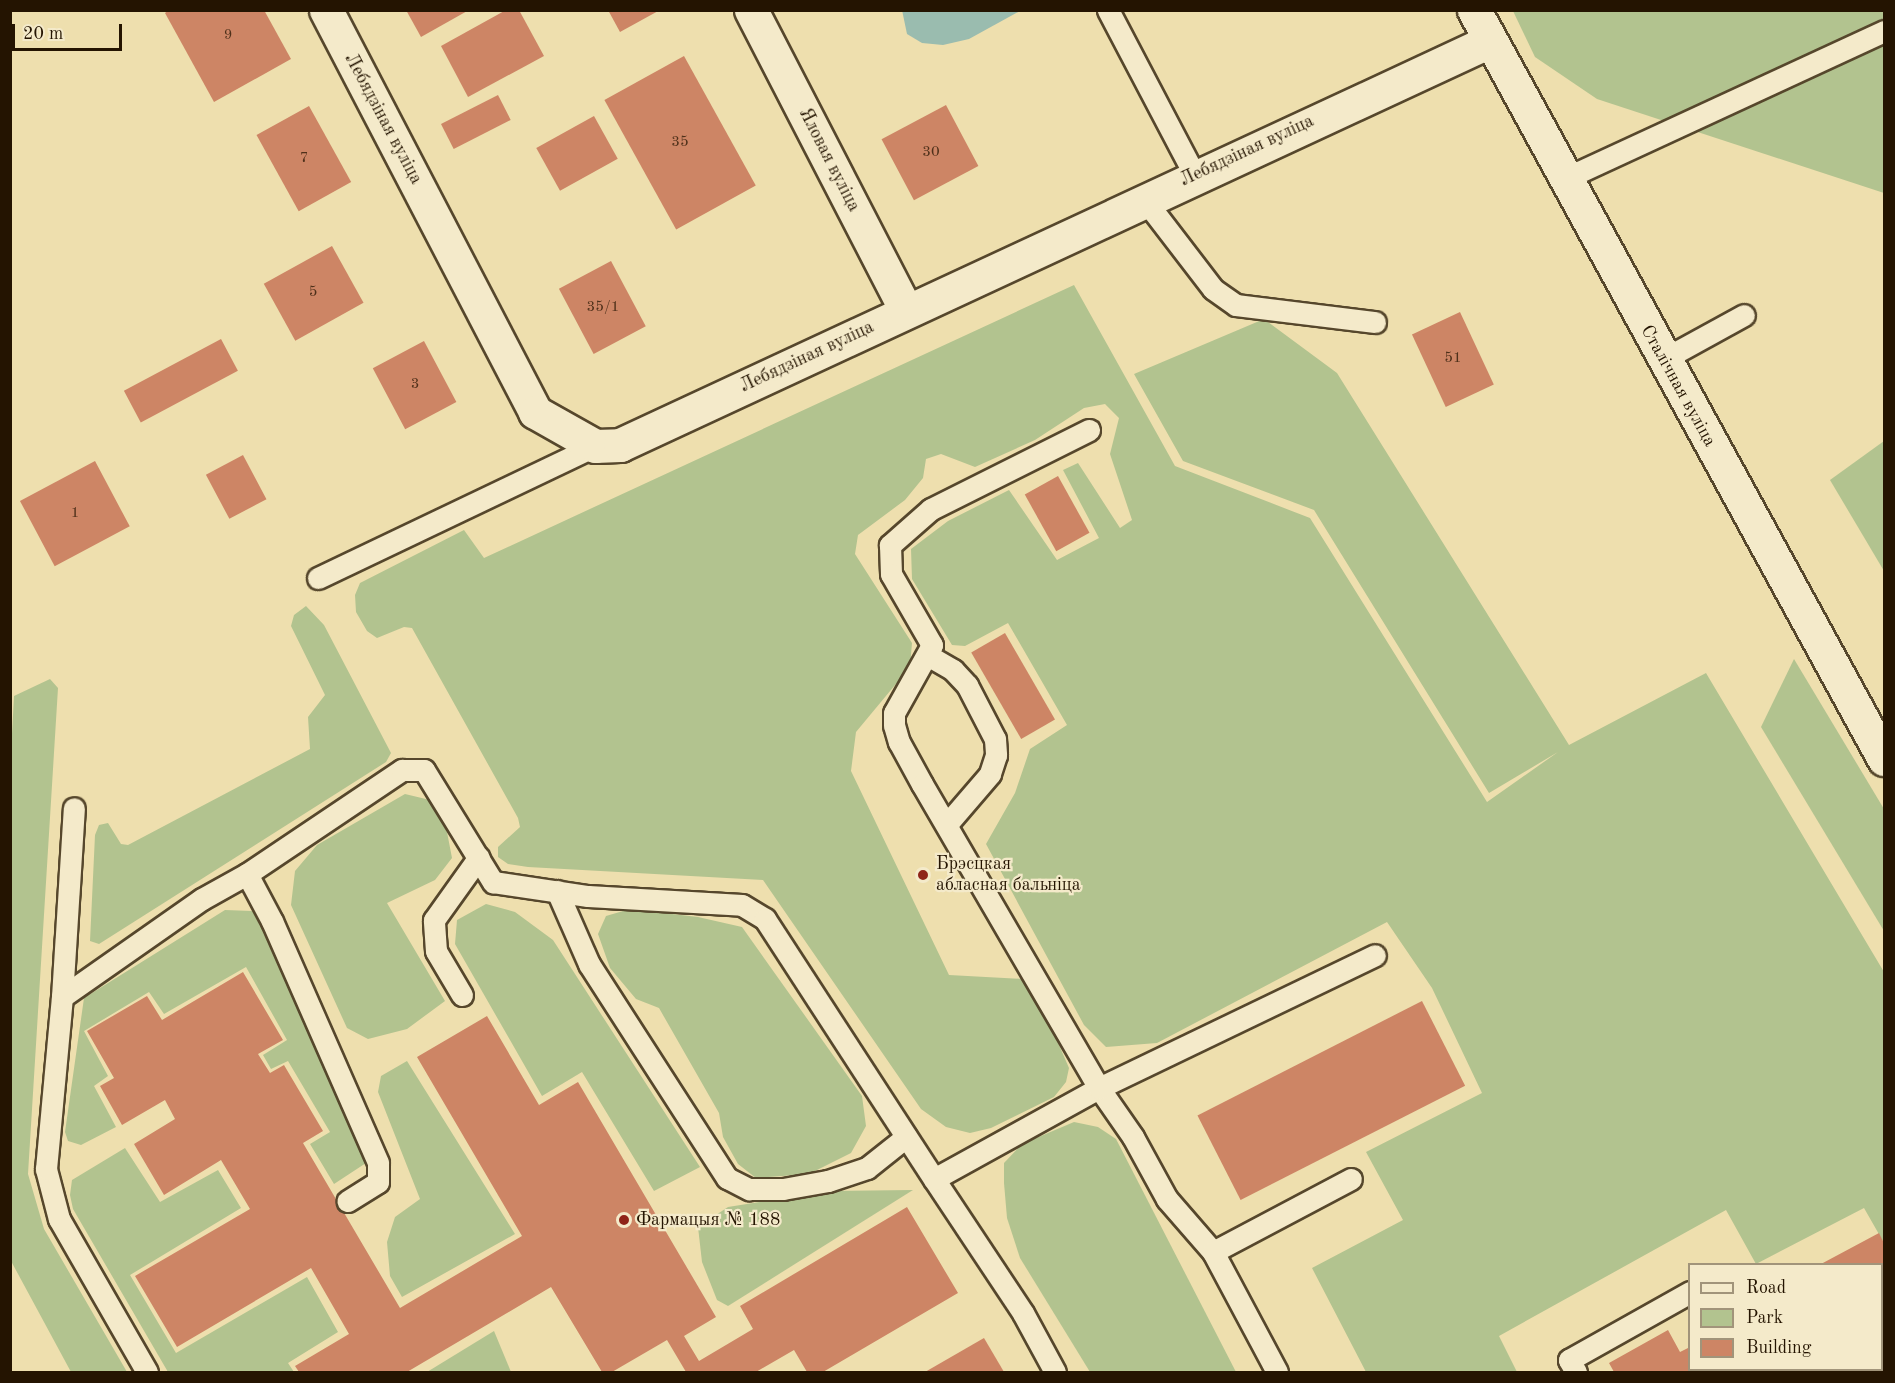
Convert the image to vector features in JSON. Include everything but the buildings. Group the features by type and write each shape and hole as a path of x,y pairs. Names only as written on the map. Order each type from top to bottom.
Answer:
{"street":[{"name":"Лебядзіная вуліца","path":"326,10 535,412 595,446 620,445 1144,199 1490,41"},
{"name":"Яловая вуліца","path":"751,10 906,310"},
{"name":"Сталічная вуліца","path":"1474,10 1564,179 1884,759"}],"lane":[{"path":"1108,10 1194,176"},
{"path":"1564,179 1884,31"},
{"path":"1144,199 1213,289 1236,305 1375,322"},
{"path":"1664,359 1744,315"},
{"path":"1089,430 931,509 890,545 891,574 932,645 929,656 894,713 894,725 899,742 1099,1088 1133,1137 1167,1199 1213,1252 1277,1372"},
{"path":"318,578 595,446"},
{"path":"929,656 953,670 967,685 995,739 996,755 990,774 947,824"},
{"path":"62,997 202,899 247,874 402,770 412,768 424,770 493,882 557,891 741,905 765,919 1023,1313 1055,1372"},
{"path":"74,808 62,997 46,1169 59,1219 147,1372"},
{"path":"462,995 436,951 434,920 479,857"},
{"path":"247,874 272,921 378,1163 378,1182 348,1201"},
{"path":"557,891 589,964 727,1178 749,1189 783,1189 828,1181 867,1168 906,1137"},
{"path":"934,1179 1099,1088 1375,955"},
{"path":"1213,1252 1351,1179"},
{"path":"1576,1372 1569,1360 1688,1293"}],"green space":[{"path":"1513,11 1884,11 1884,193 1597,99 1535,57"},
{"path":"1074,285 1175,466 1310,518 1487,802 1558,752 1489,793 1314,510 1183,461 1134,374 1264,319 1337,373 1569,745 1706,673 1884,972 1884,1243 1864,1208 1755,1263 1726,1210 1499,1336 1517,1372 1366,1372 1312,1268 1403,1220 1366,1152 1482,1093 1432,988 1387,922 1157,1043 1106,1047 1084,1025 986,844 1015,793 1030,749 1067,725 1008,623 965,646 952,645 912,579 911,549 948,521 1009,490 1057,560 1099,538 1063,470 1078,463 1120,528 1132,520 1110,454 1119,418 1105,404 1084,408 1035,440 975,467 941,454 926,459 923,478 905,500 858,535 855,554 912,643 910,667 856,732 851,771 949,975 1023,979 1043,1008 1069,1068 1066,1082 1054,1097 991,1128 970,1133 946,1127 921,1109 763,880 528,867 508,864 498,857 498,847 520,827 518,818 412,628 404,627 377,638 367,631 356,612 355,595 360,583 464,530 484,558"},
{"path":"1884,441 1884,571 1830,480"},
{"path":"306,606 324,625 391,753 386,762 99,944 90,941 95,835 99,825 108,823 121,844 128,845 310,749 308,717 325,695 291,626 294,615"},
{"path":"1794,659 1884,809 1884,931 1761,727"},
{"path":"50,679 58,688 28,1174 44,1229 127,1372 71,1372 11,1261 10,771 14,696"},
{"path":"405,794 430,800 447,832 452,858 435,880 387,903 445,1001 407,1029 368,1039 347,1028 291,905 295,871 317,845"},
{"path":"486,904 515,912 553,940 700,1167 654,1191 582,1072 542,1096 455,944 457,920"},
{"path":"630,909 698,917 742,927 862,1096 866,1126 851,1153 809,1174 756,1178 738,1164 723,1137 719,1113 659,1008 636,999 610,968 598,934 606,916"},
{"path":"225,910 252,911 270,926 371,1142 366,1163 334,1184 310,1144 330,1132 288,1061 271,1069 263,1055 287,1040 246,967 164,1014 149,992 84,1031 108,1076 94,1086 116,1127 81,1145 68,1141 65,1132 84,998"},
{"path":"407,1061 515,1234 402,1297 390,1276 387,1242 395,1217 420,1199 378,1092 381,1076"},
{"path":"1074,1122 1098,1127 1116,1139 1236,1372 1090,1372 1020,1258 1007,1218 1004,1183 1004,1163 1022,1144"},
{"path":"125,1148 160,1202 218,1170 241,1208 130,1275 176,1353 307,1277 338,1332 288,1363 294,1372 168,1372 73,1209 70,1195 72,1180"},
{"path":"913,1190 728,1306 717,1300 702,1262 698,1227 728,1207 828,1191"},
{"path":"494,1331 511,1372 427,1372"}],"shaded area":[{"path":"902,10 1020,11 969,39 943,45 922,43 907,34"}],"place":[{"name":"Брэсцкая абласная бальніца","path":"923,875"},
{"name":"Фармацыя № 188","path":"624,1220"}]}
